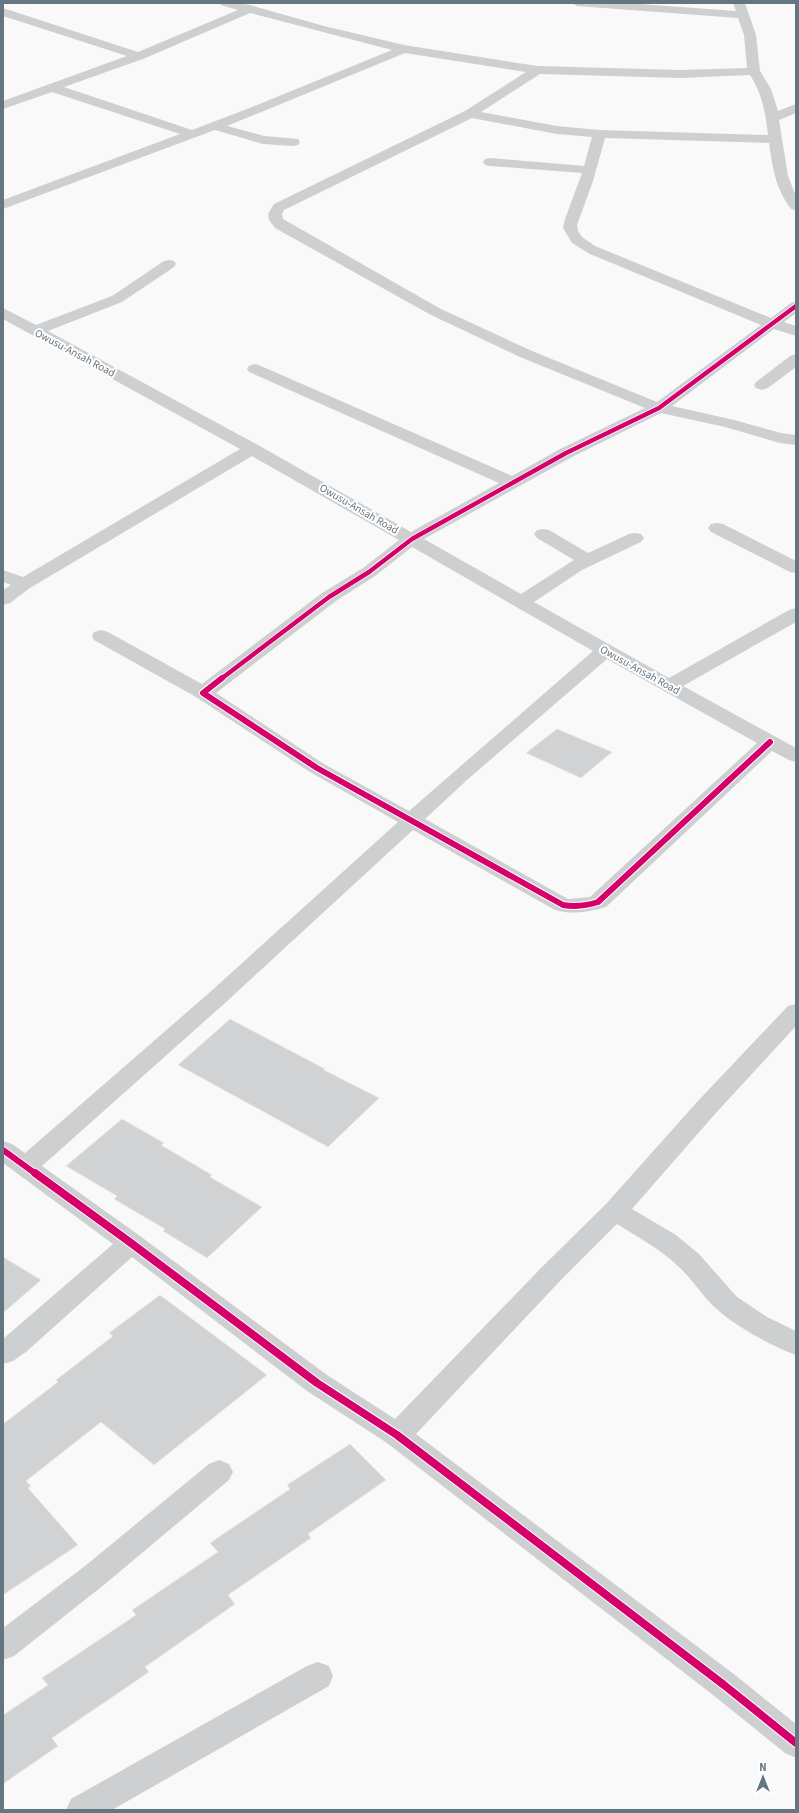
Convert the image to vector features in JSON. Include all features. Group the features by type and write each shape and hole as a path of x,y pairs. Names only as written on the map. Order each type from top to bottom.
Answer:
{"street":[{"path":"226,3 321,29 404,49 537,70 680,74 754,71"},
{"path":"577,3 741,9 750,35 754,71 765,89 774,117 775,139 781,176 788,195 796,206"},
{"path":"3,105 139,56 250,10"},
{"path":"3,12 139,56"},
{"path":"3,205 308,90 404,49"},
{"path":"537,70 470,114 279,207 275,214 276,220 280,225 436,312 526,354 659,408 780,438 796,440"},
{"path":"53,88 192,134"},
{"path":"9,91 27,97"},
{"path":"774,117 796,108"},
{"path":"470,114 557,130 599,134 775,139"},
{"path":"213,126 263,140 293,142"},
{"path":"599,134 589,170 570,221 570,230 575,238 585,246 605,256 773,324 796,331"},
{"path":"490,162 589,170"},
{"path":"34,330 117,299 169,264"},
{"path":"203,693 329,597 369,572 412,539 566,453 659,408 796,306"},
{"name":"Owusu-Ansah Road","path":"3,313 252,448 669,686 796,756"},
{"path":"762,385 796,358"},
{"path":"256,369 357,415 432,446 512,483"},
{"path":"3,598 252,448"},
{"path":"717,528 796,568"},
{"path":"543,534 562,544 587,561"},
{"path":"521,602 576,566 635,538"},
{"path":"3,575 24,584"},
{"path":"669,686 796,614"},
{"path":"101,636 203,693 317,768 563,905 587,906 598,902 770,742"},
{"path":"25,1167 217,998 460,776 606,650"},
{"path":"398,1435 550,1275 615,1211 706,1108 795,1014"},
{"path":"3,1150 131,1242 317,1383 398,1435 796,1742"},
{"path":"615,1211 667,1242 690,1261 728,1304 758,1324 796,1344"},
{"path":"3,1353 16,1344 131,1242"},
{"path":"3,1646 95,1575 219,1472"},
{"path":"82,1810 318,1676"}],"building":[{"path":"557,729 612,752 581,778 526,753"},
{"path":"230,1019 379,1098 328,1147 178,1065"},
{"path":"122,1119 164,1143 161,1145 212,1175 210,1177 262,1207 207,1258 163,1231 165,1229 114,1199 117,1196 66,1166"},
{"path":"3,1257 41,1280 3,1313"},
{"path":"160,1295 267,1375 154,1465 101,1422 26,1481 31,1486 28,1488 78,1545 3,1595 3,1424 58,1382 56,1380 113,1336 109,1333"},
{"path":"350,1444 386,1480 308,1534 311,1538 228,1595 235,1604 145,1667 149,1672 52,1738 58,1746 3,1784 3,1715 48,1685 42,1678 136,1615 132,1610 218,1552 210,1543 290,1489 287,1485"}],"cycle path":[{"path":"770,742 598,902 580,906 567,906 317,768 203,693 329,597 369,572 412,539 566,453 659,408 796,306"},
{"path":"3,1150 131,1243 317,1383 397,1435 724,1685 796,1743"}]}
